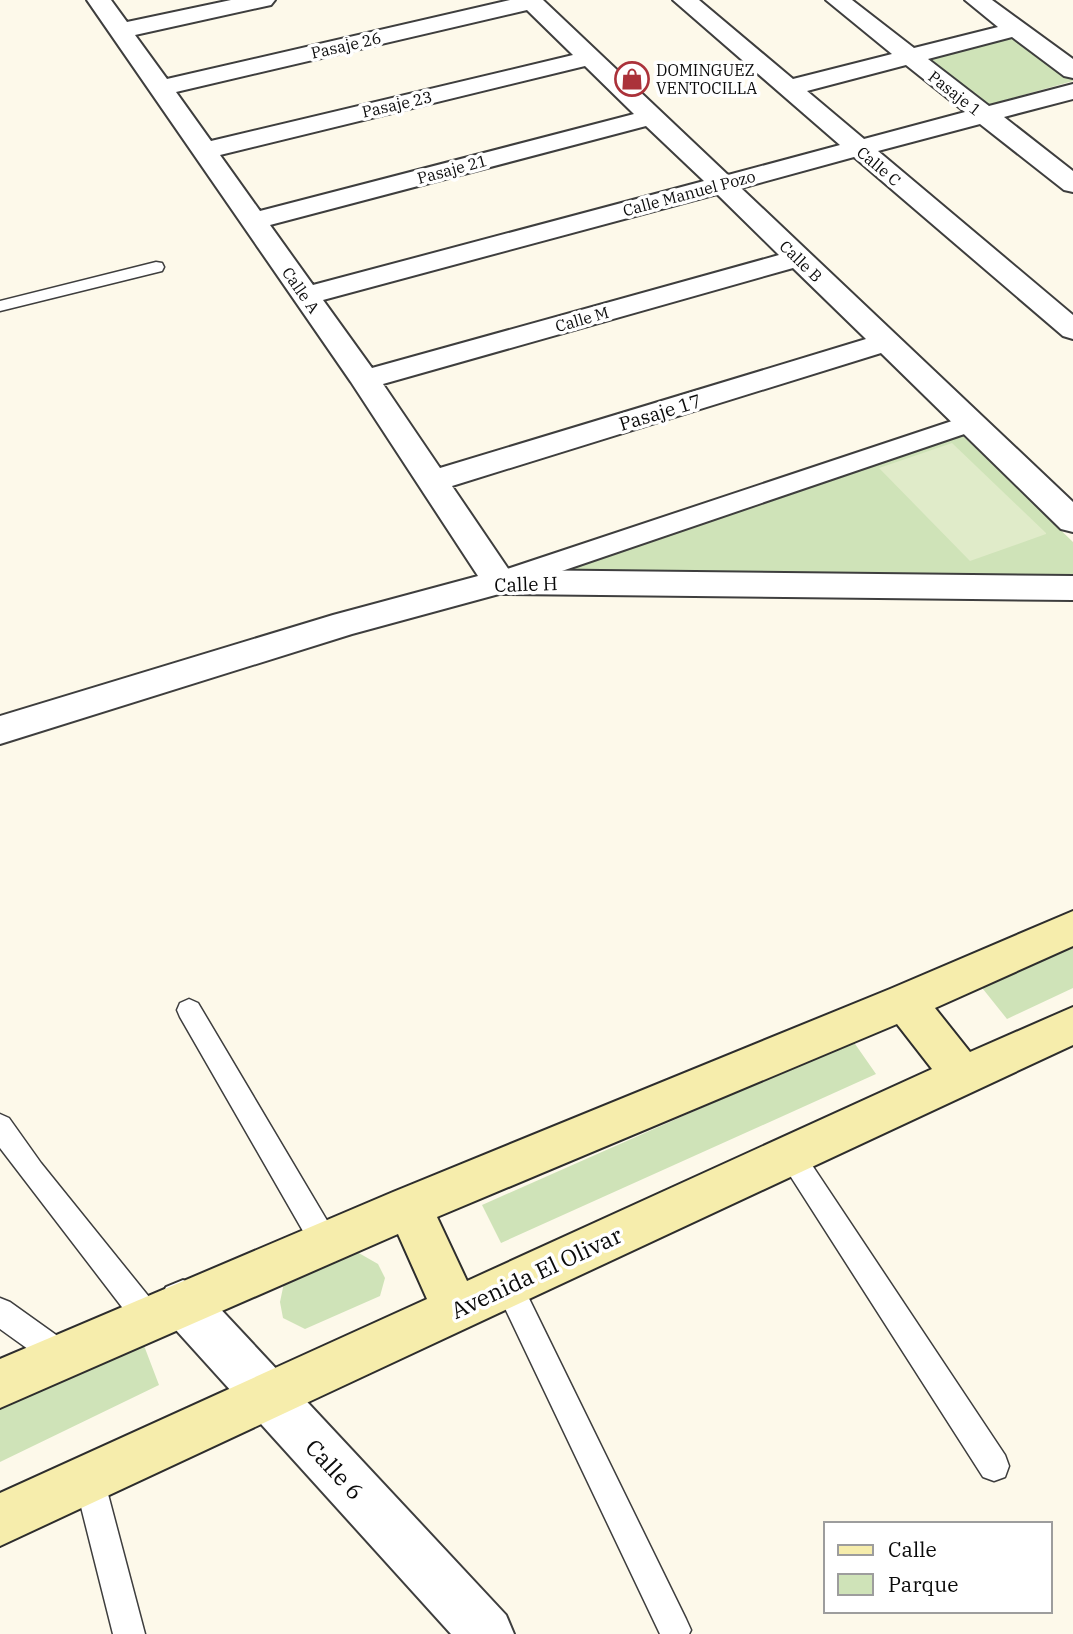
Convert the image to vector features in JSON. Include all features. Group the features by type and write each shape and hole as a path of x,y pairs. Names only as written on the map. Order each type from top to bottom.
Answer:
{"main road":[{"path":"0,1384 325,1243 905,1002 1073,928"},
{"path":"905,1002 962,1076"},
{"name":"Avenida El Olivar","path":"0,1520 1073,1026"},
{"path":"410,1207 456,1309"}],"street":[{"name":"Calle A","path":"99,0 365,380 499,582"},
{"name":"Calle C","path":"685,0 1073,330"},
{"name":"Pasaje 1","path":"838,0 1073,184"},
{"path":"977,0 1073,71"},
{"path":"120,31 256,1"},
{"name":"Calle B","path":"531,1 1073,522"},
{"name":"Pasaje 26","path":"159,88 531,1"},
{"path":"788,88 1016,29"},
{"name":"Pasaje 23","path":"204,151 590,58"},
{"name":"Calle Manuel Pozo","path":"305,296 1073,91"},
{"name":"Pasaje 21","path":"253,221 650,117"},
{"name":"Calle M","path":"365,380 799,258"},
{"name":"Pasaje 17","path":"433,481 887,342"},
{"path":"499,582 970,423"},
{"name":"Calle H","path":"0,730 345,624 499,582 1073,588"},
{"name":"Calle 6","path":"166,1311 267,1396 487,1634"}],"lane":[{"path":"0,306 156,267"},
{"path":"189,1010 325,1243"},
{"path":"0,1126 32,1171 166,1311"},
{"path":"792,1155 995,1466"},
{"path":"508,1285 675,1630"},
{"path":"0,1312 63,1356"},
{"path":"89,1479 129,1634"}],"green space":[{"path":"1013,35 1073,75 1073,81 988,105 926,58"},
{"path":"960,433 1073,542 1073,581 534,574"},
{"path":"952,443 1046,534 970,561 879,468"},
{"path":"1073,938 1073,988 1007,1019 975,979"},
{"path":"853,1041 876,1074 501,1243 482,1205"},
{"path":"357,1252 378,1264 385,1278 380,1296 305,1329 283,1318 280,1302 285,1278"},
{"path":"143,1343 159,1385 0,1462 0,1409"}],"place":[{"name":"DOMINGUEZ VENTOCILLA","path":"632,79"}]}
